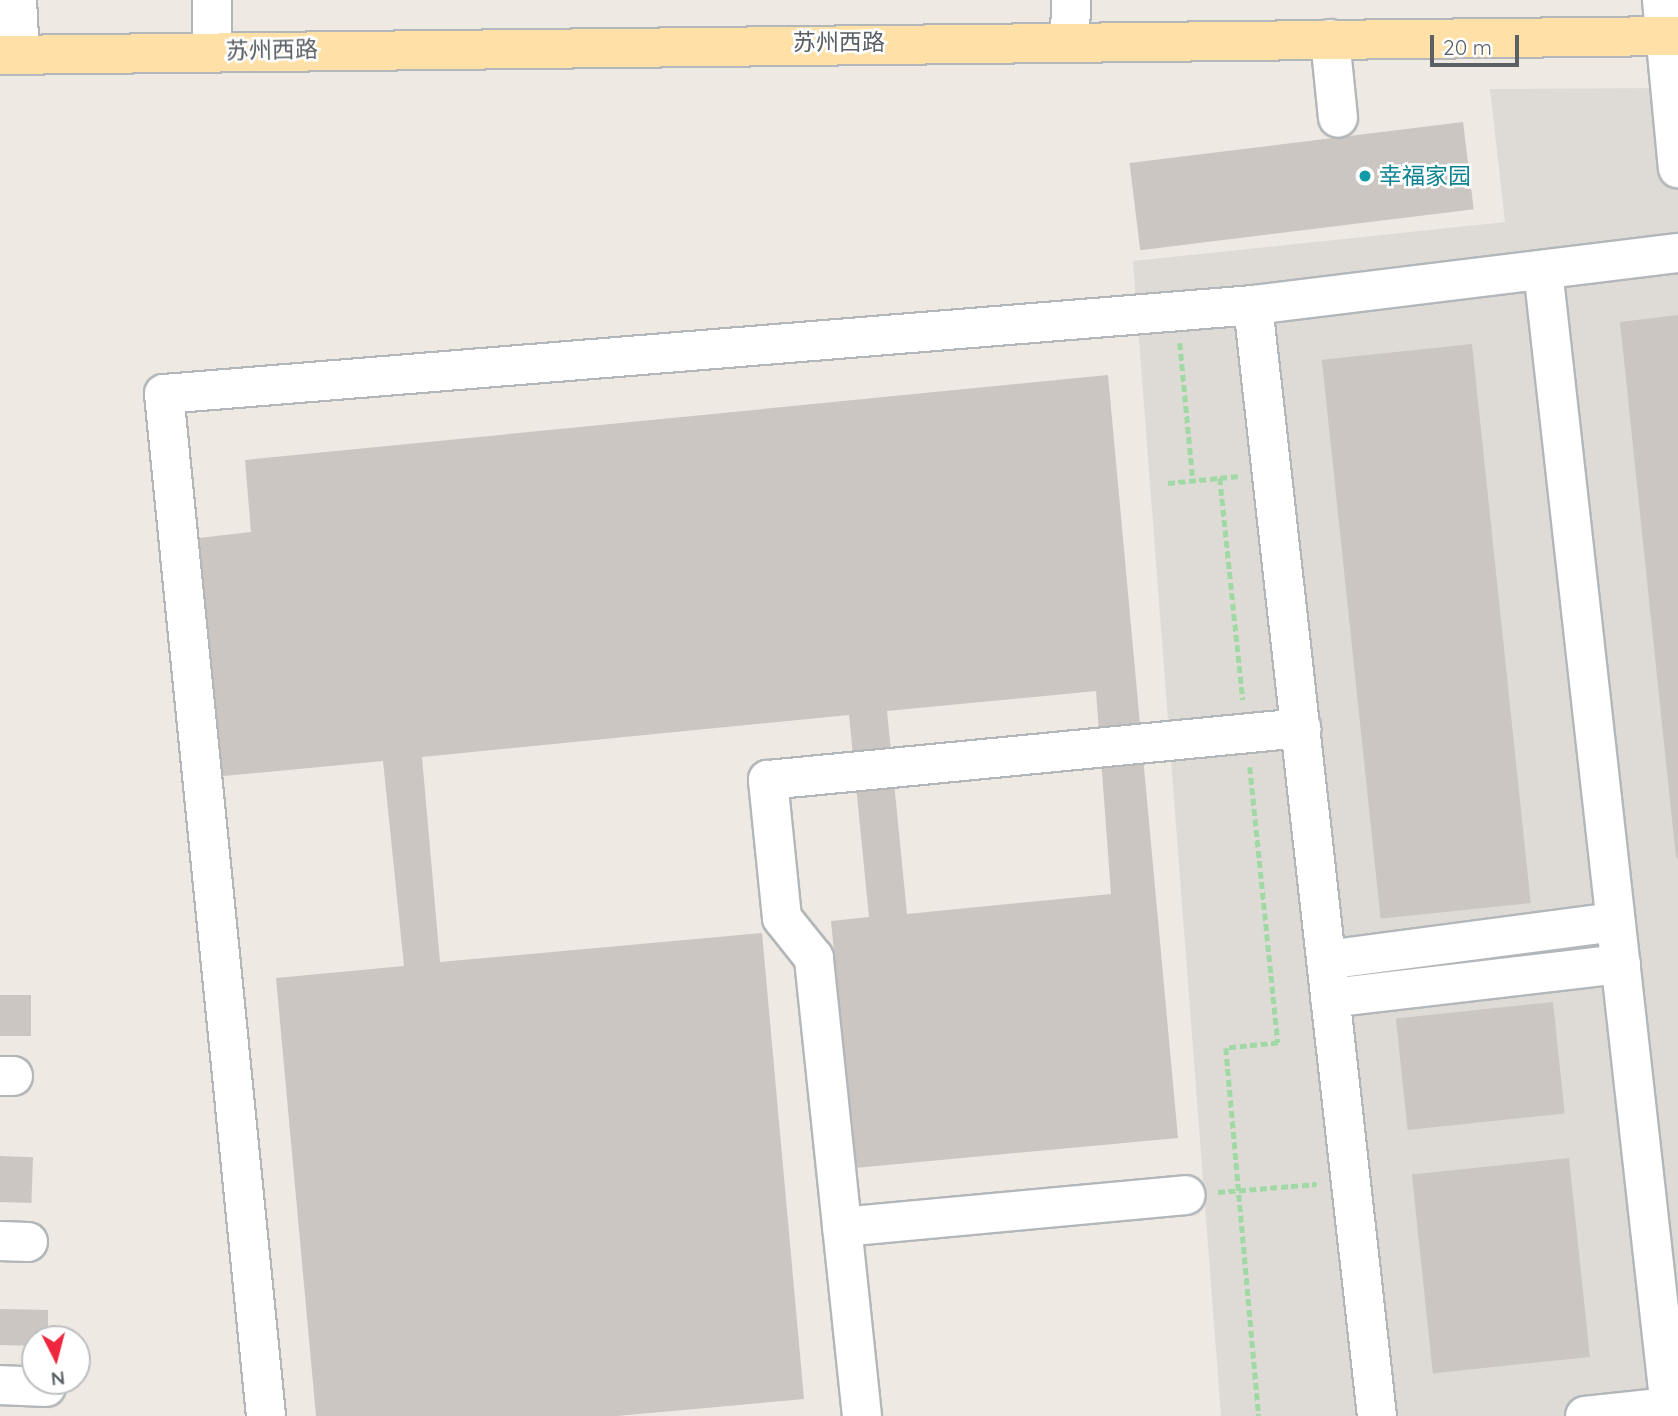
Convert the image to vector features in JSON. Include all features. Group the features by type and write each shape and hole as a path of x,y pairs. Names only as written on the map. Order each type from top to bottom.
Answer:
{"main road":[{"name":"苏州西路","path":"10,55 1070,40 1330,39 1669,24"}],"street":[{"path":"10,55 17,0"},
{"path":"212,0 212,51"},
{"path":"1070,0 1070,40"},
{"path":"1669,24 1678,168"},
{"path":"1330,39 1338,118"},
{"path":"266,1416 164,394 1254,305 1678,253"},
{"path":"1543,270 1616,922 1674,1406 1585,1416"},
{"path":"1254,305 1377,1416"},
{"path":"862,1416 814,958 782,918 768,780 1301,728"},
{"path":"1326,960 1616,922"},
{"path":"1330,998 1621,964"},
{"path":"842,1227 1186,1195"},
{"path":"0,1385 21,1386"}],"path":[{"path":"1177,311 1193,481"},
{"path":"1168,483 1272,472"},
{"path":"1220,478 1279,1043 1226,1048 1259,1416"},
{"path":"1186,1195 1351,1181"}],"shaded area":[{"path":"1678,88 1678,1416 1221,1416 1133,261 1505,222 1490,89"}],"building":[{"name":"幸福家园","path":"1463,122 1474,209 1140,250 1130,163"},
{"path":"1678,315 1678,858 1676,858 1620,322"},
{"path":"1472,344 1531,903 1381,919 1322,360"},
{"path":"1108,375 1178,1138 855,1168 831,921 869,917 849,715 422,757 440,962 762,933 804,1399 617,1416 316,1416 276,978 404,966 383,761 213,777 190,539 251,532 245,460","holes":["1096,691 1111,894 907,914 887,711"]},
{"path":"0,995 31,995 31,1036 0,1036"},
{"path":"1553,1002 1565,1113 1408,1130 1396,1019"},
{"path":"0,1156 33,1157 31,1203 0,1202"},
{"path":"1569,1158 1590,1357 1433,1373 1412,1175"},
{"path":"0,1309 48,1310 48,1325 21,1325 21,1346 0,1345"}],"place":[{"name":"幸福家园","path":"1365,176"}]}
